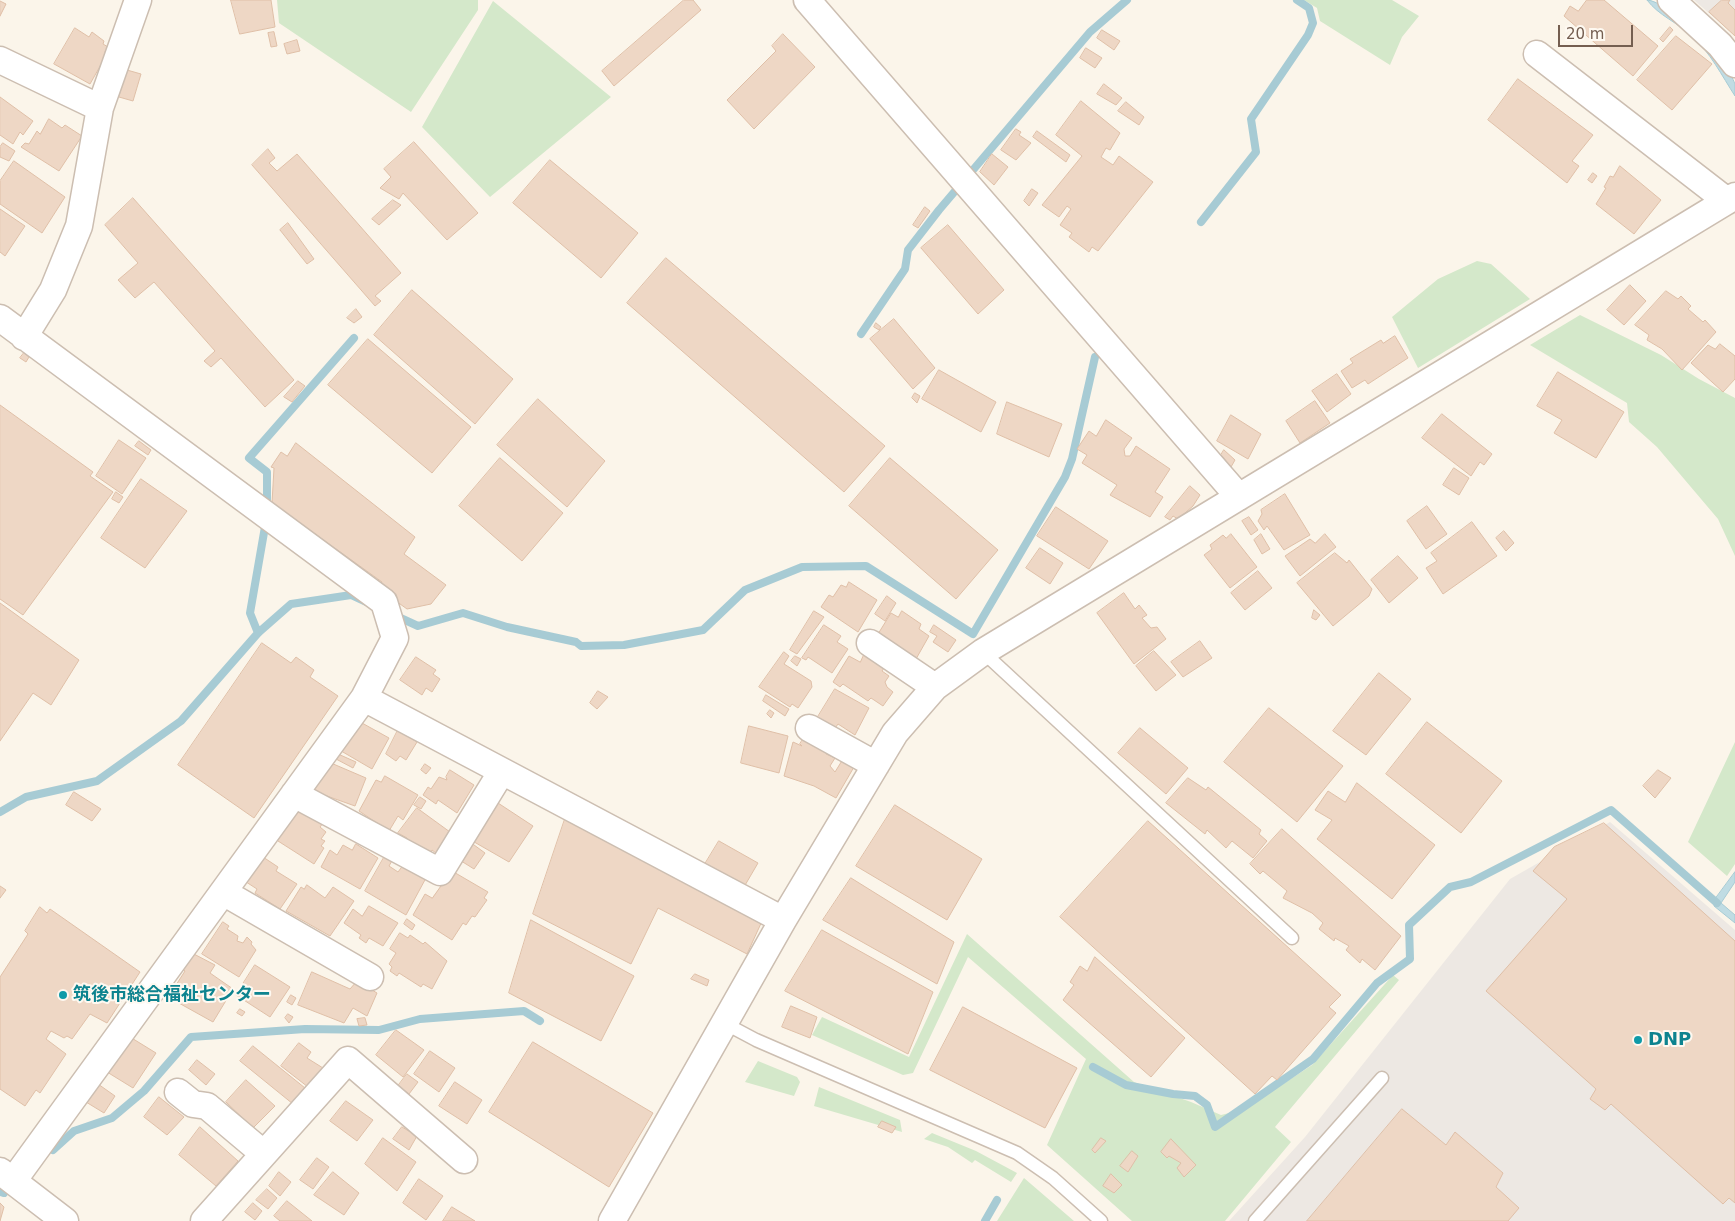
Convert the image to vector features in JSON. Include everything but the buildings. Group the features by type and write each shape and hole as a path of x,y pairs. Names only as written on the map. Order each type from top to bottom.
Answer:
{"street":[{"path":"24,336 53,290 79,226 100,108 138,0"},
{"path":"807,0 1239,497"},
{"path":"1671,0 1720,45 1735,64"},
{"path":"612,1221 783,920 895,733 935,687 983,652 1731,198 1538,54"},
{"path":"0,60 100,108"},
{"path":"0,318 384,602 395,638 364,698 224,892 7,1176 65,1221"},
{"path":"870,643 935,687"},
{"path":"364,698 783,920"},
{"path":"809,728 876,766"},
{"path":"294,794 440,872 502,771"},
{"path":"224,892 370,977"},
{"path":"204,1221 348,1060 464,1160"},
{"path":"178,1092 193,1104 207,1106 264,1154"}],"lane":[{"path":"983,652 1292,938"},
{"path":"724,1023 756,1040 1018,1152 1053,1178 1101,1221"},
{"path":"1255,1221 1382,1078"}],"shaded area":[{"path":"1694,0 1735,0 1735,36"},
{"path":"1610,822 1735,930 1735,1221 1229,1221 1305,1137 1510,879"}],"green space":[{"path":"277,0 478,0 478,10 411,112 279,23"},
{"path":"1304,0 1392,0 1419,16 1402,37 1390,65 1320,21 1317,8"},
{"path":"493,1 611,97 490,197 422,127"},
{"path":"1477,261 1491,264 1530,299 1418,368 1392,317 1438,279"},
{"path":"1580,315 1661,355 1699,379 1735,398 1735,556 1718,519 1657,447 1629,422 1627,403 1530,345"},
{"path":"1735,742 1735,864 1727,876 1688,842"},
{"path":"967,934 1134,1082 1191,1102 1221,1115 1245,1109 1312,1065 1393,975 1399,980 1275,1127 1291,1142 1225,1221 1132,1221 1047,1145 1086,1059 968,957 913,1073 903,1075 812,1035 822,1017 909,1057"},
{"path":"758,1061 797,1077 800,1082 794,1096 745,1082"},
{"path":"819,1087 900,1120 902,1132 814,1106"},
{"path":"932,1133 976,1151 1017,1173 1011,1182 975,1160 972,1163 948,1147 924,1139"},
{"path":"1024,1178 1074,1221 997,1221"}],"water":[{"path":"1647,0 1669,10 1710,48 1730,74 1735,84 1735,96 1715,64 1698,42"},
{"path":"1735,872 1735,882 1721,903 1735,915 1735,923 1714,906 1715,899"}],"waterway":[{"path":"861,334 905,269 908,250 939,210 1090,32 1127,0"},
{"path":"1201,222 1256,152 1251,119 1308,35 1313,23 1309,8 1297,0"},
{"path":"267,510 267,472 249,458 354,338"},
{"path":"394,615 418,626 463,613 507,627 576,642 581,646 624,645 703,630 745,590 802,567 866,566 973,634 1065,477 1072,459 1095,357"},
{"path":"258,633 250,613 266,521"},
{"path":"0,812 26,797 97,781 181,721 258,633 291,604 351,595 366,602"},
{"path":"1093,1067 1126,1085 1195,1096 1207,1105 1215,1127 1313,1059 1377,983 1410,959 1409,925 1450,887 1471,882 1611,810 1717,903"},
{"path":"53,1150 74,1131 112,1118 144,1091 191,1037 305,1029 379,1030 420,1019 524,1011 540,1021"},
{"path":"0,1192 4,1193"},
{"path":"985,1221 997,1200"}],"place":[{"name":"筑後市総合福祉センター","path":"63,995"},
{"name":"DNP","path":"1638,1040"}]}
